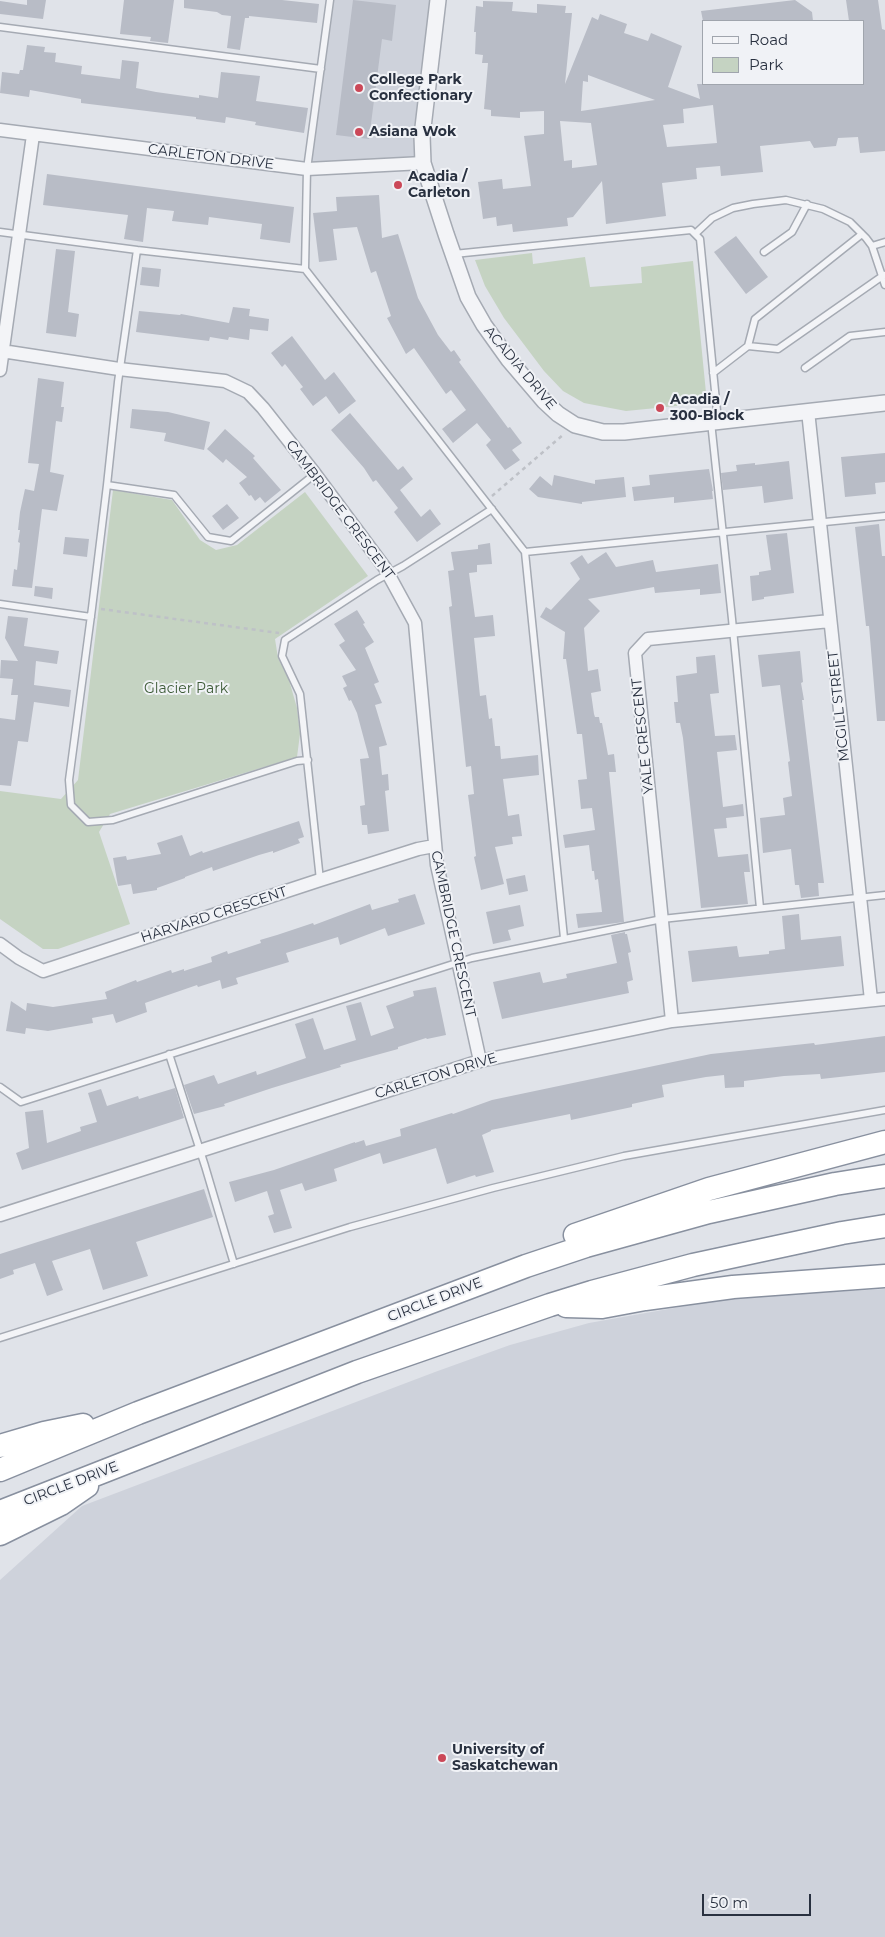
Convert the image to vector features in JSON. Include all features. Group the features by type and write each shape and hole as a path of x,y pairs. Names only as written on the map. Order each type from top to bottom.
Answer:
{"highway":[{"path":"526,1266 544,1248 612,1222 709,1189 885,1142"},
{"name":"CIRCLE DRIVE","path":"0,1470 138,1413 526,1266 595,1244 710,1212 816,1188 885,1176"},
{"name":"CIRCLE DRIVE","path":"0,1512 35,1496 111,1469 357,1372 550,1305 601,1289 693,1265 842,1233 885,1226"},
{"path":"550,1305 602,1307 725,1288 885,1276"},
{"path":"0,1446 44,1433 138,1413"},
{"path":"0,1534 61,1504 111,1469"}],"street":[{"name":"ACADIA DRIVE","path":"438,0 422,131 424,163 468,297 484,325 544,401 574,425 603,432 624,432 885,403"},
{"name":"CARLETON DRIVE","path":"0,130 307,169 424,163"},
{"path":"0,370 33,135"},
{"name":"CAMBRIDGE CRESCENT","path":"2,351 119,369 225,381 248,392 315,474 389,574 415,623 434,846 480,1061"},
{"name":"MCGILL STREET","path":"808,411 871,1000"},
{"name":"YALE CRESCENT","path":"672,1021 635,652 648,639 830,621"},
{"name":"HARVARD CRESCENT","path":"0,944 19,958 43,971 320,880 418,849 434,846"},
{"name":"CARLETON DRIVE","path":"0,1214 480,1061 672,1021 885,999"}],"lane":[{"path":"330,0 307,169 305,269 525,552 564,938"},
{"path":"0,27 321,68"},
{"path":"695,234 712,218 733,208 786,200 807,204 823,209 850,222 862,234 872,246 885,285"},
{"path":"764,252 792,232 807,204"},
{"path":"453,254 691,230 700,239 713,373 714,422 722,532 760,908"},
{"path":"0,232 305,269"},
{"path":"713,373 748,346 755,319 862,234"},
{"path":"872,246 885,242"},
{"path":"138,250 119,369 91,617 69,780 71,805 88,822 113,820 297,761 308,760"},
{"path":"748,346 778,349 883,275"},
{"path":"805,368 850,336 885,332"},
{"path":"107,485 174,495 208,537 231,541 315,474"},
{"path":"320,880 300,694 282,656 285,640 377,580 492,509"},
{"path":"525,552 885,516"},
{"path":"0,604 91,617"},
{"path":"0,1087 21,1102 459,961 564,938 662,919 885,895"},
{"path":"169,1054 234,1264"},
{"path":"0,1338 350,1227 492,1188 624,1156 885,1110"}],"path":[{"path":"486,502 556,441"},
{"path":"92,608 286,634"}],"shaded area":[{"path":"330,0 438,0 423,163 307,169"},
{"name":"University of Saskatchewan","path":"885,1289 885,1937 0,1937 0,1580 82,1506 435,1372 510,1345 589,1323 731,1298"}],"green space":[{"path":"532,253 533,264 585,257 590,287 642,283 641,267 693,261 707,403 626,411 584,403 563,391 544,371 504,318 485,286 475,260"},
{"name":"Glacier Park","path":"113,490 172,500 200,540 216,550 237,545 305,492 368,576 275,639 278,658 289,680 297,708 300,734 297,757 110,814 99,832 130,924 58,949 43,949 0,919 0,791 61,799 78,780"}],"building":[{"path":"27,0 46,0 43,19 0,14 0,1 27,5"},
{"path":"124,0 174,0 168,43 150,41 151,37 120,34"},
{"path":"184,0 282,0 319,4 317,23 249,16 249,18 245,18 240,50 227,48 231,16 222,15 217,12 184,8"},
{"name":"College Park Confectionary","path":"353,0 396,5 392,41 382,39 369,139 336,135"},
{"path":"795,0 812,12 813,20 703,20 701,11"},
{"path":"846,0 878,0 882,29 885,30 885,151 860,153 858,137 838,138 836,146 814,148 810,141 760,146 763,172 721,176 720,166 696,168 697,179 662,183 666,216 606,224 602,181 573,217 567,218 568,226 513,232 512,224 497,226 496,217 483,219 478,182 502,179 503,189 531,186 524,136 544,134 544,111 520,112 520,118 491,116 491,110 484,109 488,63 482,63 483,55 475,54 476,32 474,32 476,6 483,7 483,1 513,2 512,11 537,13 537,4 566,6 565,13 572,13 565,84 592,17 598,20 600,14 627,24 624,33 648,41 651,33 682,46 668,87 700,99 697,84 865,85 865,20 849,20","holes":["588,75 655,100 581,111 583,81 588,82","713,105 717,143 667,147 663,125 684,123 683,109","560,121 591,123 597,165 572,168 572,160 564,161"]},
{"path":"27,45 45,47 44,52 56,53 55,62 82,66 81,74 120,79 122,60 139,62 136,88 199,98 199,95 218,98 221,72 260,76 256,101 308,108 304,133 255,125 256,122 226,117 225,123 196,119 196,117 81,103 81,99 30,90 29,97 0,93 2,72 19,74 20,70 23,70"},
{"path":"47,174 294,207 290,243 260,239 262,224 209,217 208,225 172,221 174,211 147,208 143,242 124,239 128,215 43,205"},
{"path":"379,195 382,238 398,234 418,298 438,335 451,352 454,350 461,360 459,362 508,428 510,427 522,443 512,450 520,460 505,470 486,445 491,440 477,423 453,443 442,429 466,410 451,390 446,394 414,348 406,354 387,318 391,316 376,271 371,273 357,227 333,229 337,260 319,262 313,213 337,211 336,197"},
{"path":"736,236 768,277 746,294 714,252"},
{"path":"56,249 75,251 68,312 79,314 76,337 46,333"},
{"path":"142,267 161,269 159,287 140,285"},
{"path":"233,307 250,309 249,316 269,319 268,331 250,329 249,340 229,337 228,340 210,337 209,341 136,332 139,311 181,314 229,323"},
{"path":"292,336 325,380 334,372 356,401 339,414 326,396 313,406 300,389 303,387 285,364 282,367 271,353"},
{"path":"38,378 64,382 61,407 64,407 62,422 56,421 50,472 64,475 57,511 42,509 32,588 12,586 14,569 17,570 20,543 18,542 20,530 18,530 25,489 34,491 39,464 28,463"},
{"path":"132,409 168,412 210,422 204,450 164,441 166,433 130,428"},
{"path":"350,413 398,470 403,466 413,479 400,490 421,517 430,509 441,524 417,542 394,512 398,508 376,480 373,482 364,468 331,430"},
{"path":"225,429 255,456 253,458 281,490 265,503 260,497 255,501 239,483 247,477 226,459 223,463 207,449"},
{"path":"885,453 885,482 875,483 876,494 845,497 841,457"},
{"path":"789,461 793,499 764,503 762,486 723,490 721,473 737,471 736,465"},
{"path":"709,469 713,499 674,503 674,497 634,501 632,487 650,485 649,475"},
{"path":"554,475 595,484 595,480 624,477 626,497 582,502 582,504 538,497 529,489 540,476 552,486"},
{"path":"227,504 239,518 223,530 212,516"},
{"path":"879,524 882,556 885,556 885,721 877,721 869,626 866,626 855,527"},
{"path":"787,533 794,593 764,597 764,599 752,601 750,576 759,575 759,572 771,570 766,535"},
{"path":"65,537 89,539 87,557 63,554"},
{"path":"490,543 492,564 477,565 477,572 469,573 475,617 493,615 495,636 474,638 480,696 486,695 489,719 492,718 495,746 500,746 501,759 538,755 539,775 503,779 508,816 519,814 522,836 512,837 513,844 495,847 504,884 481,890 474,857 476,856 468,795 474,794 471,766 466,767 449,607 452,606 448,571 454,570 451,552 478,549 478,545"},
{"path":"606,552 616,567 653,560 656,572 718,564 721,593 700,595 700,589 655,593 654,587 588,599 600,611 584,628 588,671 598,669 601,691 591,693 594,714 595,717 599,717 600,723 602,723 608,755 614,754 616,772 609,772 624,922 578,928 576,914 602,912 598,879 595,880 594,871 592,871 589,845 565,848 563,835 595,830 592,808 581,809 578,780 587,779 582,734 577,734 566,659 563,659 565,632 540,617 546,607 551,610 580,579 570,563 582,555 588,564"},
{"path":"35,586 53,588 52,599 34,596"},
{"path":"357,610 374,642 365,648 379,682 374,684 382,703 375,705 387,745 379,747 382,775 388,774 389,790 385,791 389,831 368,834 367,825 362,825 360,806 365,805 360,759 369,758 357,713 343,688 347,686 342,676 356,670 339,645 345,641 334,624"},
{"path":"8,616 28,618 24,646 59,651 57,664 36,661 34,685 71,690 69,707 34,702 28,742 18,741 11,786 0,785 0,718 15,720 18,695 11,695 13,679 0,678 1,660 18,661 5,638"},
{"path":"800,651 803,682 801,683 804,700 802,700 824,883 818,883 819,896 801,898 799,885 795,885 791,849 763,853 760,818 785,815 783,798 792,796 788,762 790,761 780,685 762,687 758,655"},
{"path":"715,655 719,693 710,694 715,736 735,735 737,750 717,752 723,807 743,804 744,816 726,818 727,828 714,829 718,857 748,854 750,872 744,872 748,904 701,908 683,738 680,723 676,723 674,702 678,702 676,676 697,673 696,657"},
{"path":"299,821 304,837 298,839 300,843 273,853 273,851 259,855 213,871 212,867 157,888 157,890 133,894 131,884 118,886 113,858 126,856 127,860 161,854 157,843 182,835 190,856"},
{"path":"525,875 528,891 509,895 506,879"},
{"path":"415,894 425,924 388,936 385,928 340,945 338,937 286,953 289,962 236,978 238,984 222,989 220,980 198,987 197,985 145,1003 147,1012 116,1023 113,1014 92,1018 93,1023 48,1031 26,1028 25,1034 6,1031 11,1001 26,1011 27,1003 53,1007 107,999 105,992 136,980 137,982 171,970 172,973 184,969 184,971 212,962 211,957 227,951 228,954 261,943 260,940 313,923 314,925 370,904 372,910 399,902 398,899"},
{"path":"520,905 524,926 508,930 511,940 493,944 486,912"},
{"path":"799,914 801,940 841,936 844,966 692,982 688,951 737,946 739,957 769,954 769,951 785,949 782,916"},
{"path":"625,932 631,952 628,953 633,980 627,982 629,993 502,1019 493,982 540,972 543,983 567,978 566,974 617,963 611,935"},
{"path":"436,987 446,1035 426,1038 398,1047 398,1049 340,1065 341,1067 224,1104 225,1106 194,1114 184,1085 214,1075 218,1084 256,1071 257,1075 306,1058 295,1024 313,1018 324,1050 356,1040 346,1006 361,1002 371,1036 394,1028 386,1006 414,996 413,991"},
{"path":"885,1036 885,1072 821,1079 820,1074 784,1076 744,1081 744,1087 725,1088 724,1075 706,1077 662,1085 664,1097 632,1104 632,1107 571,1120 570,1114 491,1130 482,1135 494,1172 476,1177 475,1175 447,1184 436,1148 383,1164 380,1153 334,1169 337,1181 305,1191 302,1183 280,1190 292,1228 274,1233 268,1216 274,1214 267,1191 235,1202 229,1182 274,1170 355,1142 364,1140 366,1146 401,1136 400,1129 453,1114 492,1100 711,1054 814,1043 815,1045"},
{"path":"175,1088 184,1118 22,1170 16,1153 29,1148 25,1112 43,1110 47,1143 81,1131 80,1127 97,1122 88,1093 101,1089 107,1106 138,1096 139,1099"},
{"path":"204,1189 213,1217 136,1242 148,1276 103,1290 90,1249 52,1261 63,1290 47,1296 35,1263 13,1270 14,1274 0,1279 0,1254"}],"place":[{"name":"College Park Confectionary","path":"359,88"},
{"name":"Asiana Wok","path":"359,132"},
{"name":"Acadia / Carleton","path":"398,185"},
{"name":"Acadia / 300-Block","path":"660,408"},
{"name":"University of Saskatchewan","path":"442,1758"}]}
